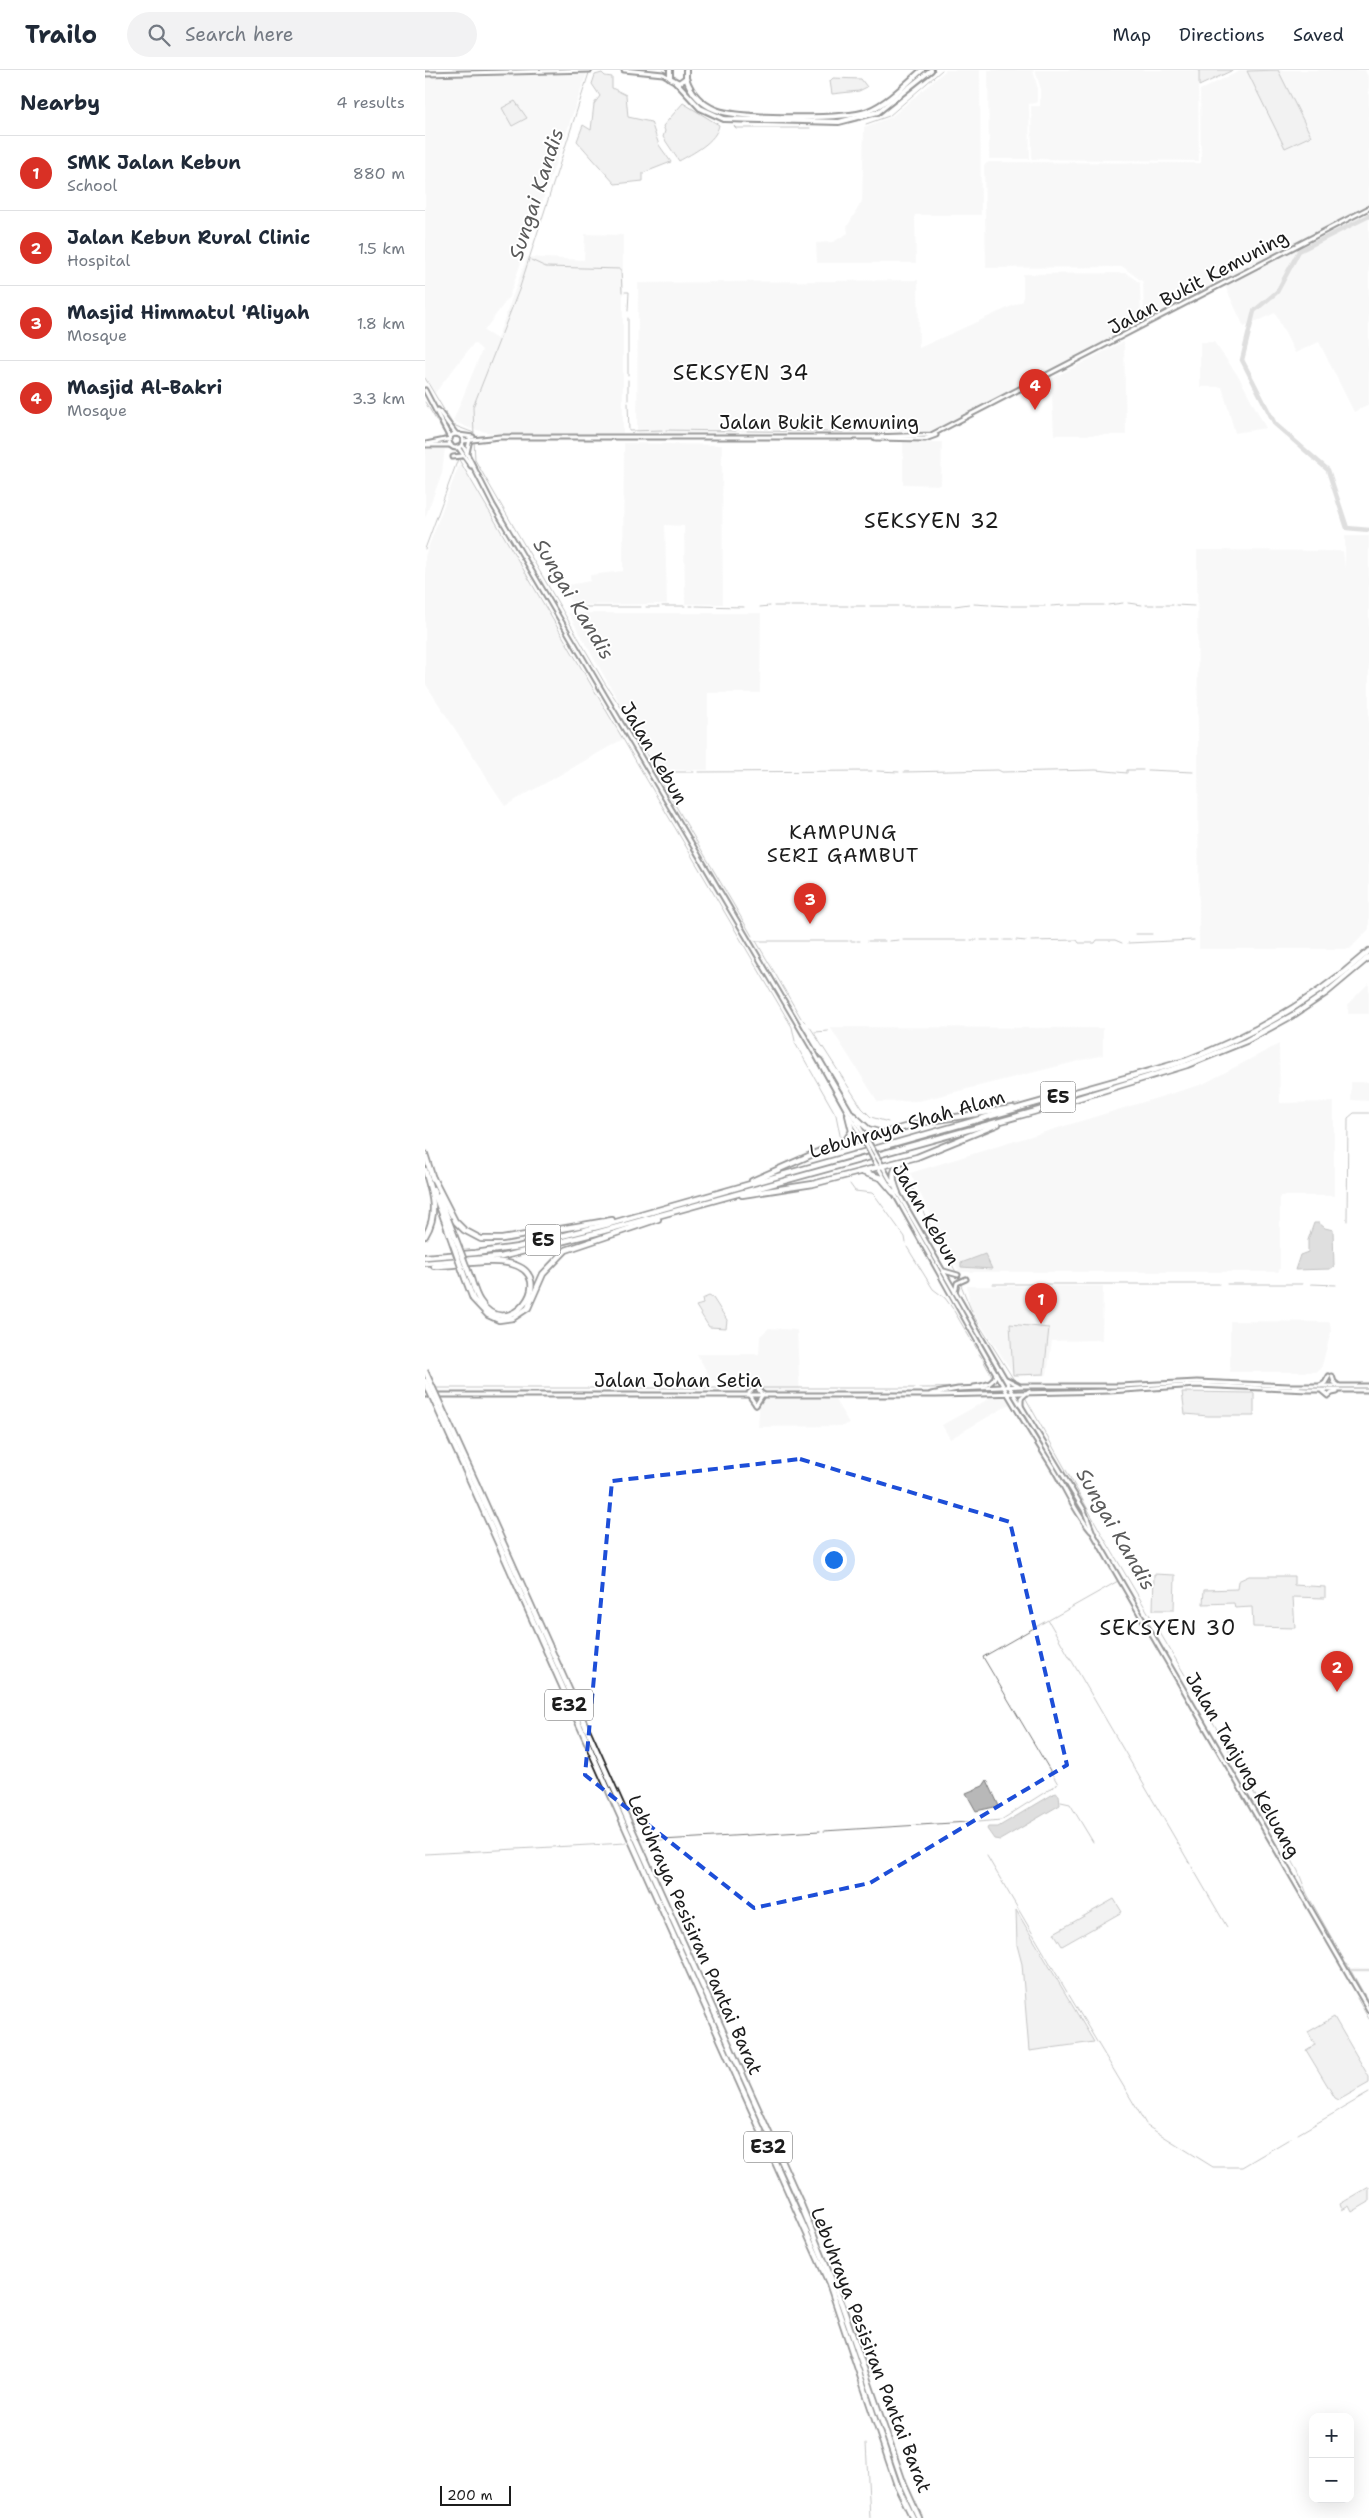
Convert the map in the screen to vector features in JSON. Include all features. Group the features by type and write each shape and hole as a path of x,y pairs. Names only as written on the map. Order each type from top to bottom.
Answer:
{"highway":[{"name":"Lebuhraya Shah Alam","path":"425,1257 475,1254 518,1247 1163,1068 1228,1044 1293,1010 1347,970 1369,951"},
{"name":"Lebuhraya Shah Alam","path":"425,1265 501,1257 702,1204 1033,1112 1179,1068 1229,1049 1311,1003 1369,958"},
{"path":"722,1191 765,1176 812,1154 884,1133 935,1119 1037,1103"},
{"path":"425,1154 473,1299 485,1312 499,1320 510,1319 528,1308 543,1274 567,1250 702,1204 813,1184 859,1172 878,1163 907,1159 1033,1112"},
{"path":"851,1116 868,1129 884,1133"},
{"path":"838,1146 850,1137 851,1116"},
{"path":"896,1193 894,1172 898,1165 907,1159"},
{"path":"425,1170 446,1219"},
{"path":"425,1170 434,1209 432,1223 425,1236"},
{"path":"859,1172 871,1173 881,1178 896,1193"},
{"path":"433,1178 455,1221 464,1230 481,1239 502,1239 566,1229 659,1209"},
{"path":"425,1265 512,1264 527,1276 531,1284 531,1294 523,1308 507,1315 498,1314 481,1302 467,1277"},
{"name":"Lebuhraya Pesisiran Pantai Barat","path":"425,1371 829,2283 897,2485 913,2518"},
{"name":"Lebuhraya Pesisiran Pantai Barat","path":"425,1381 475,1486 800,2202 842,2305 904,2485 919,2518"}],"main road":[{"path":"425,74 590,70"},
{"path":"624,70 663,74 676,82 699,108 724,119 839,122 878,112 931,70"},
{"path":"670,78 671,70"},
{"path":"686,70 686,78 692,92 706,105 730,114 835,117 868,111 897,92 922,70"},
{"path":"676,82 686,78"},
{"name":"Jalan Bukit Kemuning","path":"458,434 484,437 873,437 939,433 1369,208"},
{"path":"425,390 450,438 451,445"},
{"path":"425,445 461,444 458,434 433,404"},
{"path":"425,445 458,434"},
{"name":"Jalan Bukit Kemuning","path":"461,444 470,439 484,437"},
{"path":"470,439 467,448 470,461"},
{"name":"Jalan Kebun","path":"461,444 463,456 472,467 1012,1391"},
{"name":"Jalan Kebun","path":"461,444 472,467"},
{"path":"453,457 463,456"},
{"name":"Jalan Kebun","path":"896,1193 1007,1392"},
{"path":"941,1269 948,1274 958,1275"},
{"path":"956,1296 957,1283 966,1279"},
{"path":"961,1389 989,1384 995,1379 996,1372"},
{"path":"1317,1386 1325,1383 1331,1376 1334,1382 1341,1386"},
{"path":"1004,1377 1023,1386"},
{"path":"1135,1387 1218,1382 1369,1388"},
{"path":"756,1386 763,1393 756,1405 752,1397 746,1393 753,1391 756,1386"},
{"name":"Jalan Johan Setia","path":"931,1394 961,1389 1023,1386 1135,1387"},
{"path":"1135,1387 1231,1386 1362,1390"},
{"name":"Jalan Johan Setia","path":"425,1395 931,1394 1135,1387"},
{"path":"1320,1390 1328,1396 1335,1392 1369,1388"},
{"name":"Jalan Tanjung Keluang","path":"1012,1391 1079,1502 1093,1533 1369,2010"},
{"path":"1021,1407 1021,1398 1030,1391"},
{"name":"Jalan Tanjung Keluang","path":"1007,1392 1075,1505 1079,1516 1093,1533"},
{"path":"1075,1505 1082,1513 1079,1502"}],"highlighted area":[{"path":"800,1459 1010,1522 1067,1765 870,1883 754,1908 585,1775 612,1481"}],"shaded area":[{"path":"946,70 980,70 981,215 915,215 916,263 817,263 816,243 833,242 848,233 847,227 862,201 864,127 891,117"},
{"path":"988,70 1033,70 1037,86 1037,103 1029,104 1030,159 989,159"},
{"path":"1035,70 1198,70 1199,161 1032,159 1031,106 1040,106 1040,86"},
{"path":"1199,70 1233,70 1199,86"},
{"path":"1242,70 1365,70 1369,79 1369,204 1146,321 1144,316 1143,282 1123,267 986,268 984,165 989,162 1201,163 1200,90"},
{"path":"1278,70 1311,136 1285,148 1247,71"},
{"path":"587,73 509,297 484,331 497,339 527,257 584,260 585,234 623,235 623,435 502,435 471,429 453,421 482,350 474,343 435,393 425,377 425,77"},
{"path":"602,73 605,76 612,77 612,88 626,95 628,117 651,122 659,145 671,162 643,173 643,181 615,184 577,141 583,125 591,130 594,104 600,96 592,84 595,75"},
{"path":"833,78 861,79 867,87 859,91 832,94 830,81"},
{"path":"515,101 527,118 512,126 502,108"},
{"path":"683,103 719,125 709,142 679,161 663,137 665,131 663,126"},
{"path":"1369,212 1369,404 1354,412 1319,342 1295,353 1275,313 1244,327 1225,286"},
{"path":"1126,273 1140,283 1141,324 935,431 637,433 638,283 918,280 919,348 1023,301 1023,274"},
{"path":"1124,341 1126,435 1054,435 1051,379"},
{"path":"1200,342 1214,342 1239,377 1266,428 1235,433 1222,387 1200,387"},
{"path":"903,442 942,442 941,485 903,484"},
{"path":"624,443 722,445 723,604 685,604 684,526 665,525 667,604 572,605 563,586 590,581 590,575 623,571"},
{"path":"445,448 442,473 425,518 425,449"},
{"path":"460,462 623,739 505,806 425,683 425,556"},
{"path":"1345,536 1369,536 1369,929 1350,949 1199,949 1197,550 1343,551 1345,567"},
{"path":"568,613 761,613 760,693 708,693 708,770 658,770"},
{"path":"1369,983 1369,1014 1348,1014 1348,1004"},
{"path":"830,1027 1103,1028 1103,1055 919,1101 878,1102"},
{"path":"1279,1044 1280,1103 1334,1102 1334,1196 1280,1196 1280,1269 1278,1272 959,1272 910,1173 1203,1084"},
{"path":"1351,1082 1369,1082 1369,1101 1351,1100"},
{"path":"1314,1223 1319,1223 1325,1228 1333,1230 1334,1266 1330,1269 1295,1270 1300,1255 1308,1252 1308,1240"},
{"path":"985,1254 992,1269 961,1267 961,1263"},
{"path":"967,1286 1103,1286 1102,1340 1052,1341 1047,1375 1015,1376 970,1308"},
{"path":"709,1296 713,1298 727,1320 726,1328 709,1327 696,1306 703,1304 702,1299"},
{"path":"1230,1321 1330,1322 1331,1332 1321,1369 1316,1372 1230,1372"},
{"path":"1010,1324 1049,1328 1044,1374 1013,1375"},
{"path":"769,1328 797,1330 800,1397 834,1398 849,1423 843,1426 758,1427 761,1381 712,1381 697,1354 759,1354 760,1336"},
{"path":"1182,1392 1254,1393 1254,1416 1185,1414"},
{"path":"994,1396 1005,1396 1012,1403 950,1439 942,1425"},
{"path":"1154,1574 1175,1575 1174,1610 1153,1610"},
{"path":"1249,1576 1294,1576 1294,1585 1325,1587 1325,1598 1293,1597 1295,1628 1253,1627 1252,1607 1235,1608 1234,1603 1203,1604 1204,1590 1237,1589 1238,1581"},
{"path":"987,1780 999,1806 976,1811 966,1793 983,1786"},
{"path":"1055,1793 1059,1795 1060,1805 1000,1840 994,1839 987,1829 988,1827 998,1827"},
{"path":"1114,1899 1122,1912 1062,1946 1054,1933"},
{"path":"1016,1910 1094,2042 1029,2051 1022,1964 1017,1945"},
{"path":"1334,2017 1369,2077 1369,2083 1339,2100 1335,2098 1306,2050 1315,2045 1308,2032"},
{"path":"1369,2187 1369,2202 1352,2212 1349,2206 1342,2210 1340,2204"}],"waterway":[{"path":"866,124 889,116 942,70"},
{"name":"Sungai Kandis","path":"474,436 473,407 519,290 589,73"},
{"path":"734,126 736,128 810,128"},
{"path":"1369,216 1299,251 1277,292 1254,311 1242,360 1275,424 1328,470 1347,528 1369,530"},
{"path":"531,260 546,267 621,269 622,292"},
{"path":"625,292 629,292 628,311"},
{"path":"628,318 628,375"},
{"path":"425,378 453,425 474,433"},
{"path":"628,380 628,400"},
{"path":"425,402 428,407"},
{"path":"628,403 629,431 662,430"},
{"path":"425,442 443,438 445,435 429,408"},
{"path":"666,430 736,431"},
{"path":"851,431 858,430"},
{"path":"747,431 843,432"},
{"name":"Sungai Kandis","path":"474,440 475,460 604,682 624,712 656,772 694,772"},
{"path":"458,458 792,1027 795,1041"},
{"path":"425,549 458,459"},
{"path":"1108,605 1123,603"},
{"path":"1128,603 1142,605"},
{"path":"955,606 969,604"},
{"path":"974,604 989,605"},
{"path":"992,605 1008,606"},
{"path":"1051,606 1065,605"},
{"path":"1069,605 1104,605"},
{"path":"1146,605 1154,605"},
{"path":"1157,605 1164,605"},
{"path":"1166,605 1173,605"},
{"path":"1176,605 1194,606"},
{"path":"662,606 685,606"},
{"path":"696,606 744,607"},
{"path":"760,607 770,606"},
{"path":"774,606 788,606"},
{"path":"791,606 808,606"},
{"path":"811,606 828,606"},
{"path":"831,606 848,606"},
{"path":"851,606 865,606"},
{"path":"870,606 898,606"},
{"path":"902,606 913,606"},
{"path":"916,606 930,606"},
{"path":"932,606 951,606"},
{"path":"1011,606 1027,606"},
{"path":"1030,606 1045,606"},
{"path":"568,607 576,607"},
{"path":"581,607 641,607"},
{"path":"646,607 659,607"},
{"path":"904,772 1096,770 1127,773 1127,770 1143,770"},
{"path":"1148,770 1193,772"},
{"path":"698,772 872,771"},
{"path":"877,771 899,772"},
{"name":"Sungai Kandis","path":"660,779 752,936"},
{"path":"1136,934 1152,934"},
{"path":"889,941 899,940"},
{"path":"903,940 967,940"},
{"path":"971,940 977,940"},
{"path":"981,940 988,940"},
{"path":"992,940 1000,940"},
{"path":"1004,940 1012,940"},
{"path":"1016,940 1026,941"},
{"path":"1031,941 1077,940 1079,943 1095,943 1097,940 1115,940 1122,943"},
{"path":"1128,943 1194,940"},
{"path":"755,941 848,941"},
{"name":"Sungai Kandis","path":"756,941 801,1018"},
{"path":"850,941 855,941"},
{"path":"868,941 885,941"},
{"name":"Sungai Kandis","path":"810,1027 862,1108 871,1117 888,1122"},
{"path":"815,1032 828,1031"},
{"path":"795,1043 836,1115 841,1140"},
{"path":"1347,1221 1348,1118 1354,1113 1369,1113"},
{"name":"Sungai Kandis","path":"904,1170 927,1220 956,1272"},
{"path":"850,1184 855,1191 872,1193 876,1197 905,1237 906,1243"},
{"path":"907,1247 933,1289 945,1298 953,1309"},
{"path":"993,1284 1219,1284"},
{"path":"1227,1284 1302,1284"},
{"path":"1311,1284 1336,1285"},
{"name":"Sungai Kandis","path":"961,1285 972,1312"},
{"path":"954,1311 970,1338"},
{"name":"Sungai Kandis","path":"973,1315 1014,1380"},
{"path":"974,1344 977,1349"},
{"path":"979,1354 982,1358"},
{"path":"983,1360 989,1371"},
{"path":"919,1388 958,1387 979,1384 993,1378 990,1372"},
{"path":"436,1388 752,1388"},
{"path":"759,1388 915,1388"},
{"name":"Sungai Kandis","path":"1025,1397 1104,1538 1185,1675"},
{"path":"1049,1620 1118,1581"},
{"path":"978,1822 1001,1820 1058,1784 983,1657 1048,1620 1190,1864"},
{"name":"Sungai Kandis","path":"1189,1681 1298,1871 1307,1894 1344,1960"},
{"path":"1061,1802 1070,1804 1093,1842"},
{"path":"824,1831 968,1822"},
{"path":"644,1841 820,1831"},
{"path":"425,1854 626,1843"},
{"path":"987,1856 1067,1992"},
{"path":"1192,1867 1227,1927"},
{"name":"Sungai Kandis","path":"1347,1964 1369,2003"},
{"path":"1350,1970 1369,1970"},
{"path":"1069,1995 1146,2124"},
{"path":"1357,1998 1369,2019"},
{"path":"1298,2134 1369,2093"},
{"path":"1147,2126 1213,2167 1242,2167 1291,2138"},
{"path":"866,2443 870,2518"}],"place":[{"name":"Masjid Al-Bakri","path":"1035,410"},
{"name":"Masjid Himmatul 'Aliyah","path":"810,924"},
{"name":"SMK Jalan Kebun","path":"1041,1324"},
{"name":"Jalan Kebun Rural Clinic","path":"1337,1692"}],"district":[{"name":"SEKSYEN 34","path":"741,373"},
{"name":"SEKSYEN 32","path":"932,521"},
{"name":"KAMPUNG SERI GAMBUT","path":"843,844"},
{"name":"SEKSYEN 30","path":"1168,1628"}]}
